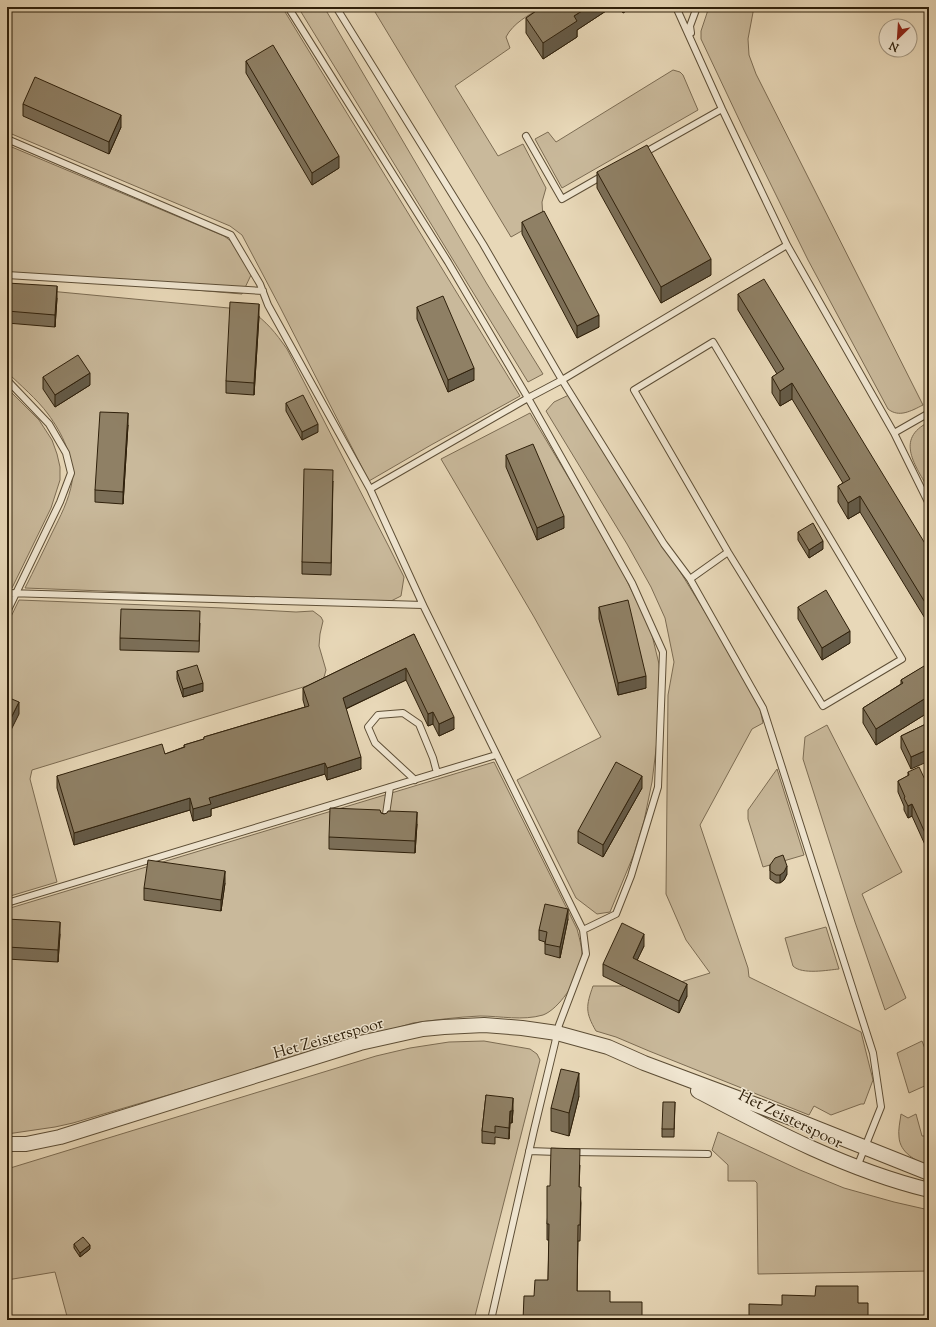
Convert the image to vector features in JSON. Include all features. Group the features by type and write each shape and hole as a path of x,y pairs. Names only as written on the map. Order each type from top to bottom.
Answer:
{"street":[{"name":"Het Zeisterspoor","path":"7,1152 26,1144 60,1137 360,1043 444,1027 484,1025 557,1033 608,1047 644,1063 791,1118 929,1173"},
{"name":"Het Zeisterspoor","path":"644,1063 782,1135 857,1168 929,1190"},
{"name":"Het Zeisterspoor","path":"7,1144 26,1144"}],"lane":[{"path":"288,7 448,262 528,398 632,583 663,652 658,787 631,876 616,914 583,930"},
{"path":"336,7 483,244 562,380 664,544 690,579 763,708 874,1053 881,1107 857,1168"},
{"path":"676,7 722,109 787,245 894,433 929,504"},
{"path":"692,40 690,26 697,7"},
{"path":"635,158 722,109"},
{"path":"526,136 562,199 609,173"},
{"path":"7,139 231,235 260,284 268,305 370,489 423,605 583,930 586,954 559,1025 491,1320"},
{"path":"370,489 562,380 787,245"},
{"path":"7,275 263,291"},
{"path":"713,342 902,659 823,706 728,552 634,390 713,342"},
{"path":"7,380 49,424 66,453 71,473 60,502 7,612"},
{"path":"894,433 929,413"},
{"path":"690,579 728,552"},
{"path":"7,593 423,605"},
{"path":"415,780 376,743 368,727 378,715 403,712 419,724 433,758 437,773"},
{"path":"7,903 496,755"},
{"path":"384,822 390,787"},
{"path":"529,1151 708,1154"}],"shaded area":[{"path":"7,7 282,7 520,396 369,481 242,235 230,226 7,132"},
{"path":"298,7 324,7 487,284 543,374 528,382"},
{"path":"372,7 542,7 522,20 509,32 506,37 510,48 455,86 498,156 523,144 546,188 542,202 543,219 511,237"},
{"path":"709,7 754,7 748,39 749,55 756,74 923,405 905,413 896,413 888,409 808,260 701,39 701,31"},
{"path":"673,70 680,72 683,75 698,110 562,188 535,139 548,132 556,142"},
{"path":"7,145 224,236 235,244 251,275 242,294 7,274"},
{"path":"7,287 250,310 256,314 279,337 287,349 389,547 404,577 401,596 389,602 25,588 64,508 71,489 72,473 66,446 53,421 39,403 7,372"},
{"path":"7,388 39,420 52,440 60,467 60,480 51,508 12,588 7,588"},
{"path":"571,394 751,687 760,709 763,723 752,729 700,825 748,968 749,977 861,1032 873,1080 864,1104 831,1115 814,1106 809,1115 616,1037 596,1031 590,1019 588,1014 588,1004 593,986 668,986 710,973 686,940 666,894 668,695 674,662 665,618 651,587 627,544 546,411 554,402"},
{"path":"530,413 614,554 651,631 659,664 661,696 659,725 652,782 644,821 634,854 610,912 597,914 576,898 517,780 601,737 534,617 441,459"},
{"path":"929,422 929,490 914,462 910,445 912,436 918,429"},
{"path":"19,600 296,612 313,611 321,617 323,621 319,646 326,670 323,681 32,770 30,779 57,882 7,897 7,625"},
{"path":"827,725 902,872 862,894 906,998 885,1010 803,759 805,737"},
{"path":"494,762 577,929 580,942 582,961 576,979 561,1001 549,1012 543,1015 527,1018 480,1016 413,1023 73,1123 7,1134 7,909"},
{"path":"777,769 804,855 763,867 748,819 748,810"},
{"path":"826,927 839,969 809,971 797,969 793,966 785,938"},
{"path":"484,1041 530,1049 537,1054 540,1060 474,1320 68,1320 55,1272 7,1280 7,1169 376,1056 410,1048 449,1042"},
{"path":"922,1041 929,1059 929,1084 909,1093 897,1053"},
{"path":"901,1114 908,1118 916,1114 922,1136 929,1136 929,1166 914,1159 902,1148 899,1134"},
{"path":"718,1132 800,1170 844,1188 929,1210 929,1271 758,1274 757,1183 755,1181 728,1181 728,1165 712,1150"}],"building":[{"path":"542,7 588,7 574,16 577,21 543,43 526,18"},
{"path":"273,45 339,156 312,173 246,61"},
{"path":"35,77 121,115 109,142 23,104"},
{"path":"647,145 711,259 661,287 597,172"},
{"path":"544,211 599,315 577,326 522,222"},
{"path":"764,279 929,550 929,602 926,604 860,496 848,503 838,486 850,479 792,383 780,391 772,377 784,369 738,294"},
{"path":"7,283 57,286 55,315 7,311"},
{"path":"443,296 474,368 448,380 417,307"},
{"path":"230,302 259,304 254,383 226,381"},
{"path":"78,355 90,373 55,395 43,377"},
{"path":"303,395 318,424 302,432 286,403"},
{"path":"100,412 128,413 123,492 95,490"},
{"path":"533,444 564,516 537,528 506,455"},
{"path":"304,469 333,470 331,563 302,562"},
{"path":"813,523 823,541 809,550 798,532"},
{"path":"826,590 850,631 822,648 798,607"},
{"path":"628,600 646,676 618,683 599,607"},
{"path":"121,609 200,611 199,641 120,638"},
{"path":"414,634 454,717 439,724 433,712 428,714 406,668 343,698 361,757 327,768 325,763 209,798 211,804 193,809 190,798 74,833 57,776 162,744 165,754 185,747 184,745 204,739 204,737 309,706 303,688"},
{"path":"929,650 929,659 925,652"},
{"path":"929,663 929,696 876,729 863,708 903,683 901,680"},
{"path":"197,665 203,683 183,689 177,671"},
{"path":"7,697 19,702 7,726"},
{"path":"928,723 929,749 911,757 901,736"},
{"path":"616,762 642,776 603,845 578,831"},
{"path":"919,767 929,788 929,833 926,835 912,804 908,806 898,781 909,775 908,772"},
{"path":"330,808 380,810 381,813 384,814 388,811 417,812 415,841 329,837"},
{"path":"783,855 787,866 784,872 780,875 776,875 770,871 770,865 775,858"},
{"path":"148,860 225,871 221,900 144,888"},
{"path":"545,904 568,909 560,947 545,944 547,932 539,930"},
{"path":"7,919 60,922 58,950 7,947"},
{"path":"622,923 644,934 633,958 687,984 679,1001 603,964"},
{"path":"561,1069 579,1073 569,1113 551,1108"},
{"path":"486,1095 513,1098 512,1111 510,1111 509,1128 495,1126 495,1133 482,1131"},
{"path":"663,1102 675,1102 674,1129 662,1129"},
{"path":"551,1148 580,1149 579,1187 581,1187 580,1225 578,1225 577,1291 610,1291 610,1302 642,1302 642,1320 599,1320 599,1317 551,1317 551,1320 523,1320 524,1296 534,1296 535,1280 548,1280 549,1224 547,1224 547,1186 550,1186"},
{"path":"83,1237 90,1245 80,1253 74,1244"},
{"path":"816,1286 858,1286 858,1303 868,1303 868,1320 749,1320 749,1304 782,1305 782,1295 815,1296"}]}
